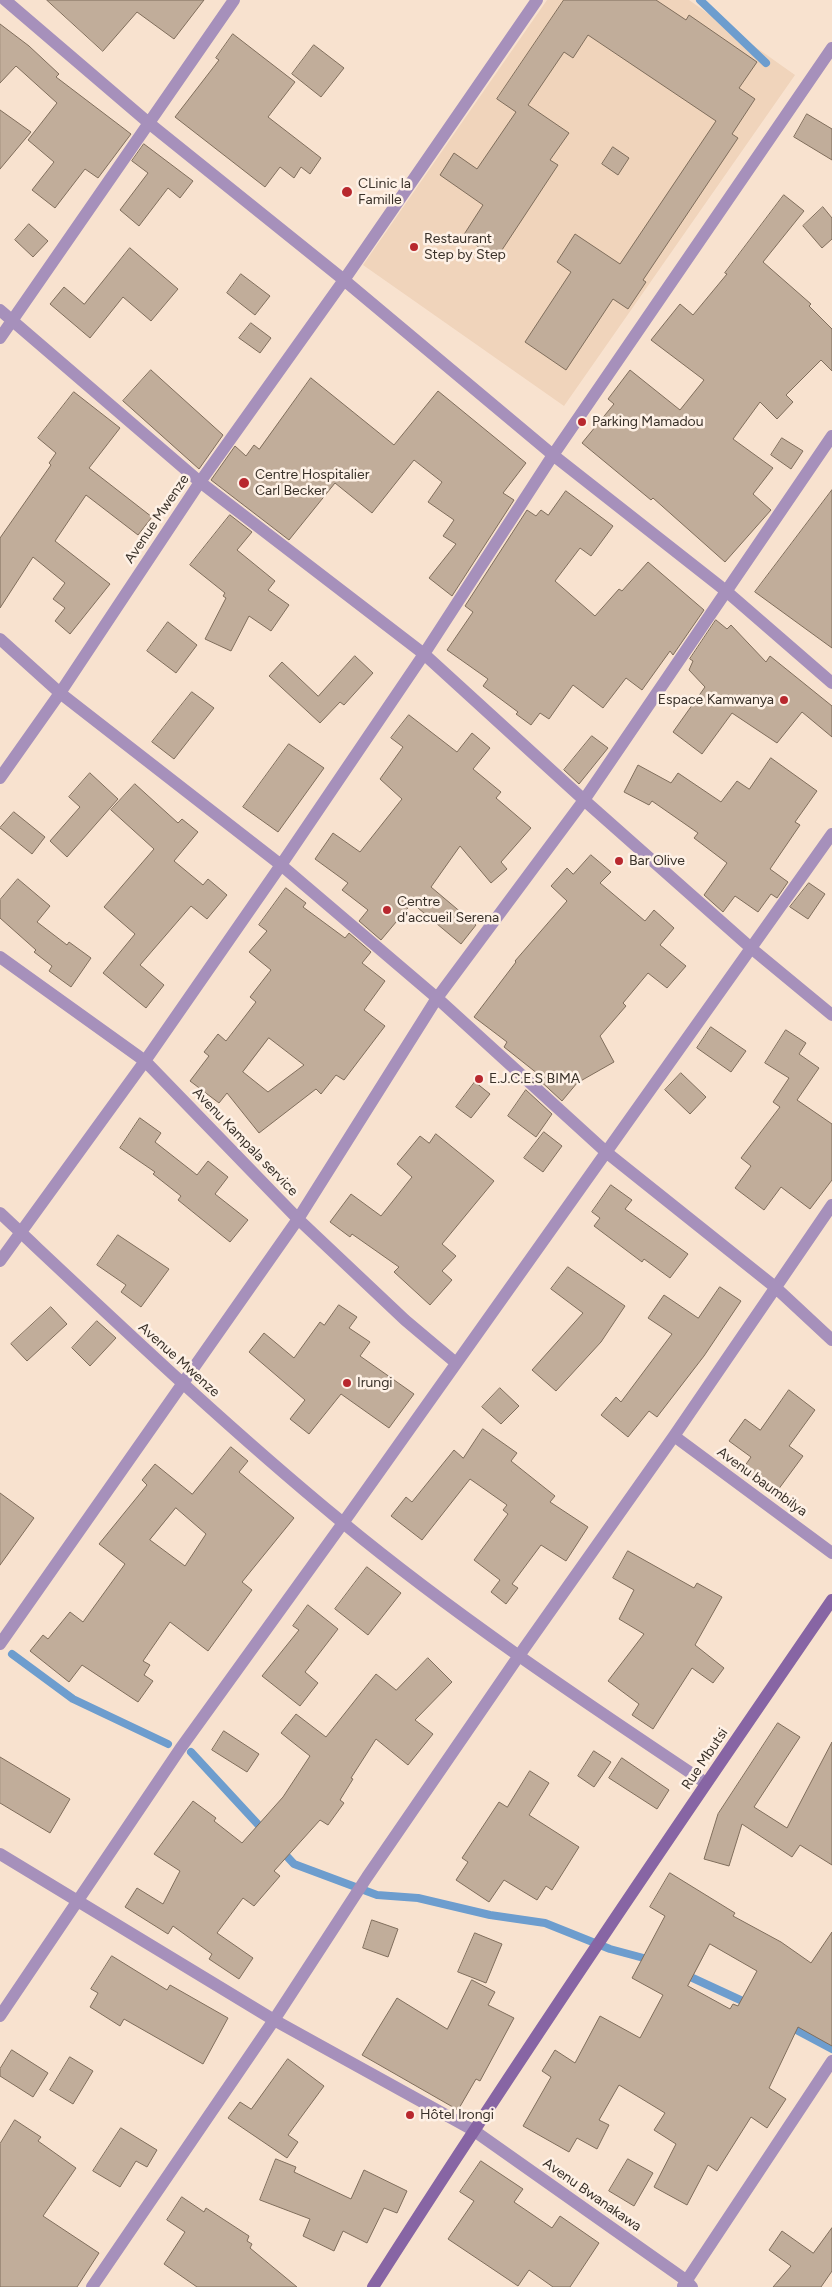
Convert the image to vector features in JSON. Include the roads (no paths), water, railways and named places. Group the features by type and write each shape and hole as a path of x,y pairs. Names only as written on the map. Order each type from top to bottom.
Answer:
{"street":[{"path":"5,0 150,124 344,280 553,455 726,590 832,683"},
{"path":"0,338 150,124 234,0"},
{"name":"Avenue Mwenze","path":"0,778 60,693 200,482 344,280 537,0"},
{"path":"0,1261 145,1061 281,865 424,654 553,455 832,48"},
{"path":"0,310 200,482 424,654 584,800 751,948 832,1015"},
{"path":"0,1644 298,1219 437,998 584,800 832,436"},
{"path":"0,639 60,693 281,865 437,998 606,1152 775,1287 832,1340"},
{"path":"0,2016 180,1749 343,1523 832,834"},
{"name":"Avenu Kampala service","path":"0,957 145,1061 298,1219 405,1320 456,1363"},
{"path":"92,2287 274,2020 367,1877 518,1657 674,1436 832,1205"},
{"name":"Avenue Mwenze","path":"0,1213 182,1384 343,1523 518,1657 706,1783"},
{"name":"Avenu baumbilya","path":"674,1436 832,1553"},
{"name":"Rue Mbutsi","path":"473,2130 706,1783 832,1600"},
{"name":"Avenu Bwanakawa","path":"0,1854 274,2020 473,2130 687,2285"},
{"path":"687,2285 832,2061"},
{"path":"372,2287 473,2130"}],"waterway":[{"path":"700,0 766,63"},
{"path":"12,1654 73,1699 168,1744"},
{"path":"191,1752 265,1832"},
{"path":"281,1850 294,1864 377,1895 418,1898 490,1915 545,1923 610,1949 651,1960"},
{"path":"684,1974 749,2004"},
{"path":"787,2025 832,2049"}],"place":[{"name":"CLinic la Famille","path":"347,192"},
{"name":"Restaurant Step by Step","path":"414,247"},
{"name":"Parking Mamadou","path":"582,422"},
{"name":"Centre Hospitalier Carl Becker","path":"244,483"},
{"name":"Espace Kamwanya","path":"784,700"},
{"name":"Bar Olive","path":"619,861"},
{"name":"Centre d'accueil Serena","path":"387,910"},
{"name":"E.J.C.E.S BIMA","path":"479,1079"},
{"name":"Irungi","path":"347,1383"},
{"name":"Hôtel Irongi","path":"410,2115"}]}
